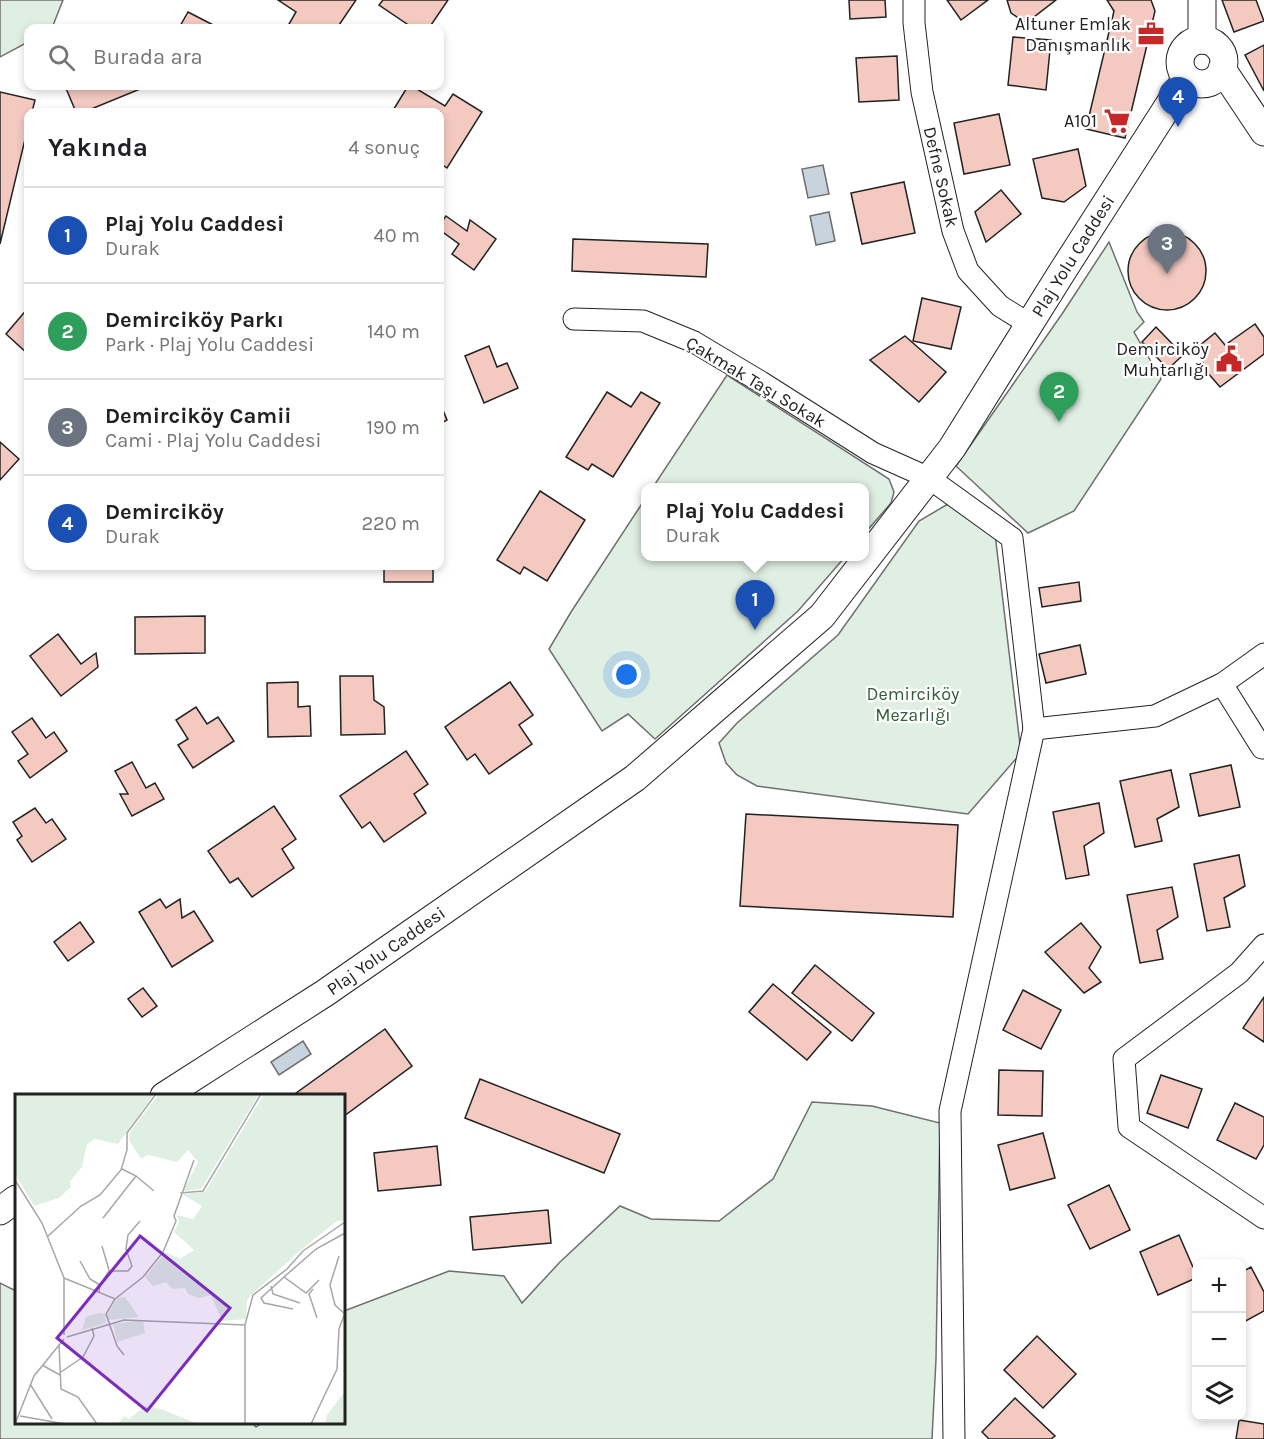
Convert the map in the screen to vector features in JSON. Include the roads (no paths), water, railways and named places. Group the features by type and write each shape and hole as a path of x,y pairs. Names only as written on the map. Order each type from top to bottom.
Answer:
{"street":[{"name":"Defne Sokak","path":"914,0 914,23 922,92 953,231 968,271 1000,306 1029,324"},
{"path":"1202,0 1202,40"},
{"path":"1202,40 1215,44 1220,49 1224,62 1222,69 1214,80 1200,84 1192,82 1182,71 1180,57 1189,44 1202,40"},
{"path":"1222,69 1264,132"},
{"name":"Plaj Yolu Caddesi","path":"869,555 952,448 1186,78"},
{"name":"Çakmak Taşı Sokak","path":"574,319 643,321 694,342 873,453 929,478 1012,538 1034,729 950,1111 954,1439"},
{"name":"Plaj Yolu Caddesi","path":"166,1094 325,993 635,778 822,616 865,561"},
{"path":"1034,729 1155,716 1222,684 1264,654"},
{"path":"1222,684 1263,754"},
{"path":"1264,945 1239,974 1124,1059 1129,1127 1264,1218"},
{"path":"0,1211 15,1200"}],"place":[{"name":"Altuner Emlak Danışmanlık","path":"1151,34"},
{"name":"A101","path":"1117,121"},
{"name":"Demirciköy","path":"1178,127"},
{"name":"Demirciköy Camii","path":"1167,274"},
{"name":"Demirciköy Muhtarlığı","path":"1229,359"},
{"name":"Demirciköy Parkı","path":"1059,422"},
{"name":"Plaj Yolu Caddesi","path":"755,630"}],"park label":[{"name":"Demirciköy Mezarlığı","path":"913,704"}]}
